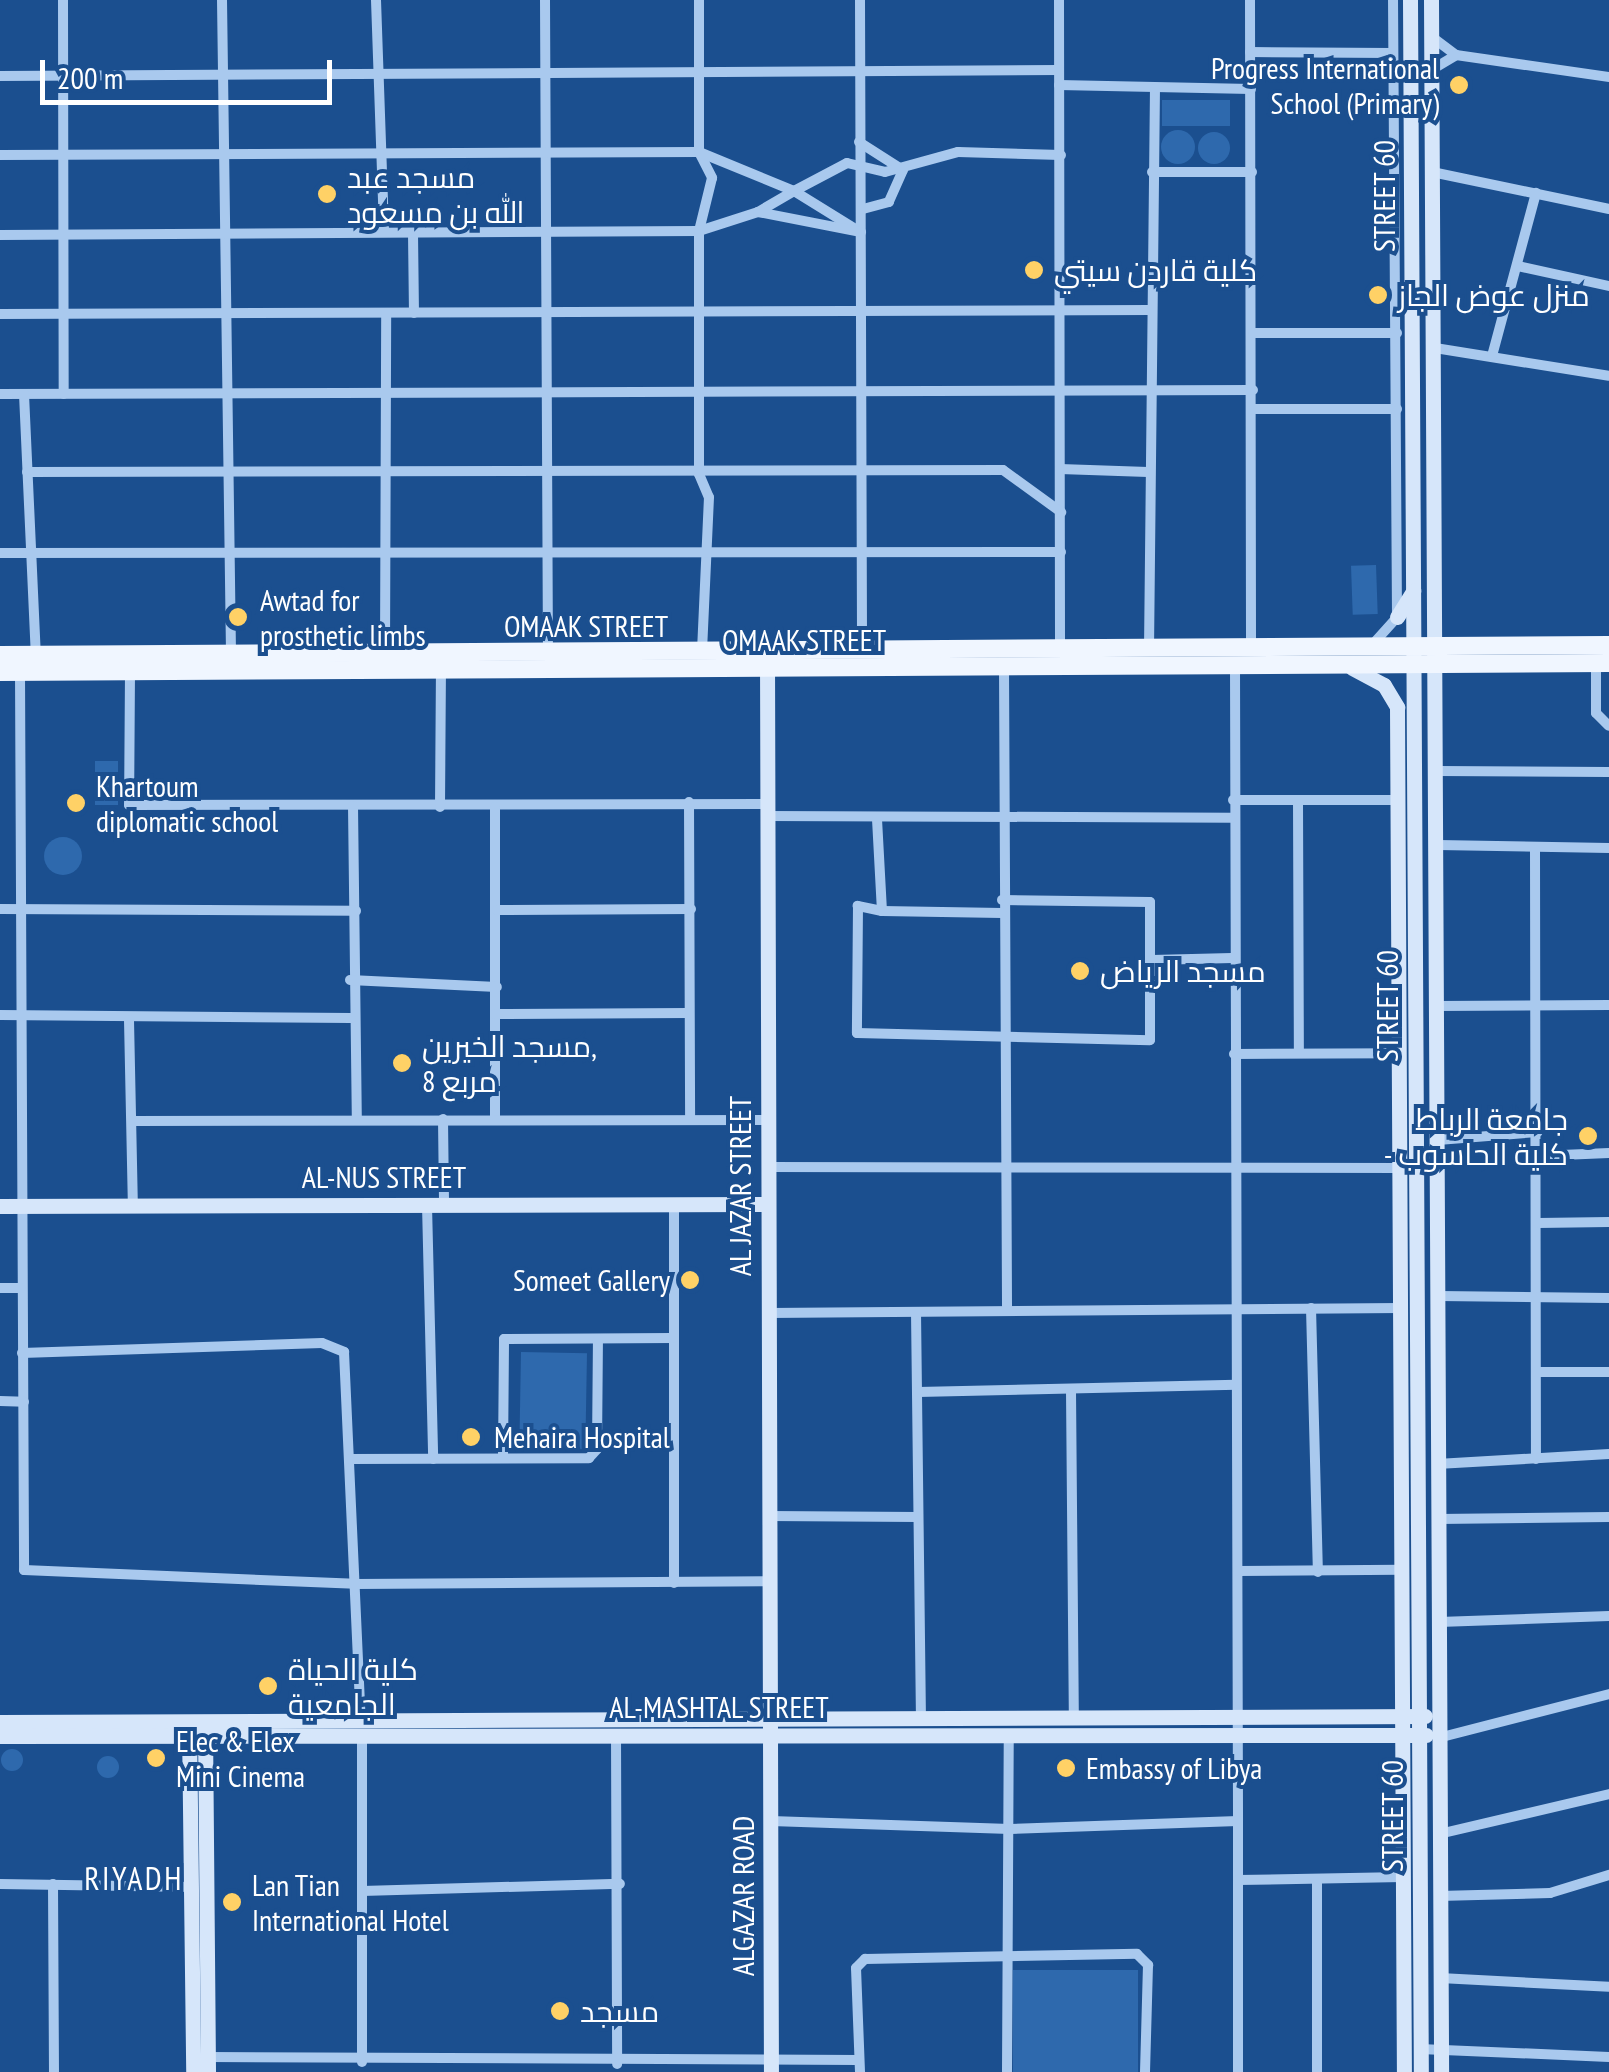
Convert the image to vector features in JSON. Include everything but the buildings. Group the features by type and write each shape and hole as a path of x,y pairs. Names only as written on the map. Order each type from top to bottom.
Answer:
{"main road":[{"name":"STREET 60","path":"1410,0 1414,738 1406,1032 1415,1204 1408,1462 1420,2072"},
{"name":"STREET 60","path":"1431,0 1438,771 1440,2072"},
{"path":"1413,505 1435,503"},
{"path":"1398,618 1414,587"},
{"path":"1472,656 1504,646 1609,645"},
{"name":"OMAAK STREET","path":"0,672 441,672 862,653 1149,650 1360,650 1414,656 1602,663"},
{"name":"OMAAK STREET","path":"0,655 702,653 768,660 1004,666 1352,668 1414,656"},
{"name":"AL JAZAR STREET","path":"768,660 768,1727"},
{"path":"1352,668 1384,685 1414,738"},
{"path":"1397,707 1406,1032 1398,1052 1401,1308 1408,1462 1400,1570 1411,1725 1403,1877 1404,2072"},
{"path":"1415,1178 1438,1178"},
{"name":"AL-NUS STREET","path":"0,1206 768,1204"},
{"path":"1415,1204 1438,1204"},
{"name":"AL-MASHTAL STREET","path":"0,1736 197,1728 361,1727 768,1727 1008,1734 1237,1725 1411,1725 1438,1716"},
{"name":"AL-MASHTAL STREET","path":"361,1727 616,1735 920,1718 1074,1718 1237,1725"},
{"name":"AL-MASHTAL STREET","path":"0,1722 197,1728"},
{"name":"AL-MASHTAL STREET","path":"1411,1725 1438,1738"},
{"name":"ALGAZAR ROAD","path":"768,1727 771,2066"},
{"path":"193,2072 200,2023 197,1728"},
{"path":"197,1772 192,1887 200,2023 207,2065"},
{"path":"1420,2016 1440,2016"}],"street":[{"path":"63,0 60,234 64,394"},
{"path":"222,0 232,654"},
{"path":"376,0 384,232"},
{"path":"546,0 548,654"},
{"path":"700,0 699,152 712,178 699,231 699,474 709,497 701,551 702,653"},
{"path":"860,0 858,141 865,169 858,468 862,653"},
{"path":"1059,0 1060,651"},
{"path":"1250,0 1254,410 1251,651"},
{"path":"1360,650 1398,618 1393,0"},
{"path":"1432,38 1456,55 1609,77"},
{"path":"1250,52 1392,53"},
{"path":"1432,69 1456,55"},
{"path":"0,76 381,70 1059,70"},
{"path":"1060,85 1251,88"},
{"path":"1149,650 1146,390 1154,88"},
{"path":"858,141 903,170"},
{"path":"0,155 699,152 794,191 861,232"},
{"path":"0,234 699,231 758,212 847,163 865,169 903,170 958,152 1060,155"},
{"path":"863,208 889,202 903,170"},
{"path":"1152,172 1252,172"},
{"path":"1432,172 1609,209"},
{"path":"1492,356 1536,193"},
{"path":"758,212 861,232"},
{"path":"413,232 414,313"},
{"path":"1518,266 1609,286"},
{"path":"0,314 1151,310"},
{"path":"386,313 386,654"},
{"path":"1253,332 1397,333"},
{"path":"1435,348 1609,376"},
{"path":"0,394 1253,390"},
{"path":"24,394 36,655"},
{"path":"1254,410 1398,410"},
{"path":"27,472 699,474 858,468 1004,470 1061,512"},
{"path":"1060,469 1148,472"},
{"path":"0,552 1061,552"},
{"path":"1602,663 1596,713 1609,726"},
{"path":"1004,666 1002,907 1007,1310"},
{"path":"1235,666 1232,958 1237,1164 1238,2072"},
{"path":"20,672 24,1402 20,1562 29,1574 356,1584 766,1581"},
{"path":"130,672 129,805 494,807 689,802 877,819 1232,818"},
{"path":"440,806 441,672"},
{"path":"1438,771 1609,772"},
{"path":"1233,800 1400,800"},
{"path":"689,802 690,1120"},
{"path":"1298,802 1299,1053"},
{"path":"354,806 356,911 350,980 357,1117"},
{"path":"494,807 495,1120"},
{"path":"877,819 882,910"},
{"path":"1438,845 1535,850 1609,848"},
{"path":"1535,850 1536,1459"},
{"path":"1150,902 1150,1040 1003,1041 857,1033 858,906 882,910 1150,902"},
{"path":"0,909 356,911"},
{"path":"497,910 691,909"},
{"path":"1152,960 1232,958"},
{"path":"350,980 496,988"},
{"path":"1438,1006 1609,1005"},
{"path":"495,1014 688,1013"},
{"path":"0,1015 130,1020 351,1018"},
{"path":"130,1020 133,1206"},
{"path":"1234,1054 1398,1052"},
{"path":"133,1121 357,1117 767,1120"},
{"path":"433,1459 436,1205 442,1119"},
{"path":"1438,1140 1538,1132"},
{"path":"1538,1156 1609,1153"},
{"path":"767,1167 1237,1164 1400,1168"},
{"path":"674,1204 674,1583"},
{"path":"1538,1223 1609,1222"},
{"path":"0,1288 21,1288"},
{"path":"1439,1296 1609,1298"},
{"path":"768,1313 1235,1306 1401,1308"},
{"path":"1311,1308 1318,1572"},
{"path":"916,1312 920,1718"},
{"path":"503,1457 504,1339 673,1338"},
{"path":"348,1459 594,1454 598,1340"},
{"path":"22,1353 335,1344 346,1368 356,1584 361,1727 362,2062"},
{"path":"1536,1372 1609,1372"},
{"path":"918,1392 1236,1386"},
{"path":"1071,1391 1074,1718"},
{"path":"0,1401 24,1402"},
{"path":"1438,1464 1609,1454"},
{"path":"768,1516 918,1517"},
{"path":"1438,1519 1609,1517"},
{"path":"1238,1572 1400,1570"},
{"path":"1439,1622 1609,1616"},
{"path":"1438,1738 1609,1694"},
{"path":"1007,2072 1008,1734"},
{"path":"616,1735 620,1884 617,2064"},
{"path":"1439,1834 1609,1794"},
{"path":"771,1821 1010,1828 1238,1821"},
{"path":"1439,1896 1550,1893 1609,1876"},
{"path":"1238,1880 1403,1877"},
{"path":"1317,1879 1317,2072"},
{"path":"0,1884 192,1887"},
{"path":"53,1884 54,2072"},
{"path":"362,1891 620,1884"},
{"path":"207,2065 362,2062 498,2068 617,2064 860,2066 858,1962 1145,1957 1145,2072"},
{"path":"1440,1978 1609,1987"},
{"path":"1420,2049 1609,2057"}],"shaded area":[{"path":"1162,100 1230,100 1230,126 1162,126"},
{"path":"1178,130 1190,135 1195,147 1190,159 1178,164 1166,159 1161,147 1166,135"},
{"path":"1214,132 1225,137 1230,148 1225,159 1214,164 1203,159 1198,148 1203,137"},
{"path":"1376,565 1378,614 1353,615 1351,566"},
{"path":"95,761 118,761 118,805 95,805"},
{"path":"63,837 77,842 82,856 77,870 63,875 49,870 44,856 49,842"},
{"path":"521,1352 587,1353 585,1449 519,1448"},
{"path":"12,1749 20,1752 20,1768 12,1771 4,1768 1,1760 4,1752"},
{"path":"108,1756 116,1759 116,1775 108,1778 100,1775 97,1767 100,1759"},
{"path":"1013,1970 1138,1970 1138,2072 1013,2072"}],"place":[{"name":"Progress International School (Primary)","path":"1459,85"},
{"name":"مسجد عبد الله بن مسعود","path":"327,194"},
{"name":"كلية قاردن سيتي","path":"1034,270"},
{"name":"منزل عوض الجاز","path":"1378,295"},
{"name":"Awtad for prosthetic limbs","path":"238,617"},
{"name":"Khartoum diplomatic school","path":"76,803"},
{"name":"مسجد الرياض","path":"1080,971"},
{"name":"مسجد الخيرين, مربع 8","path":"402,1063"},
{"name":"جامعة الرباط - كلية الحاسوب","path":"1588,1136"},
{"name":"Someet Gallery","path":"690,1280"},
{"name":"Mehaira Hospital","path":"471,1437"},
{"name":"كلية الحياة الجامعية","path":"268,1686"},
{"name":"Elec & Elex Mini Cinema","path":"156,1758"},
{"name":"Embassy of Libya","path":"1066,1768"},
{"name":"Lan Tian International Hotel","path":"232,1902"},
{"name":"مسجد","path":"560,2011"}],"district":[{"name":"RIYADH","path":"134,1878"}]}
